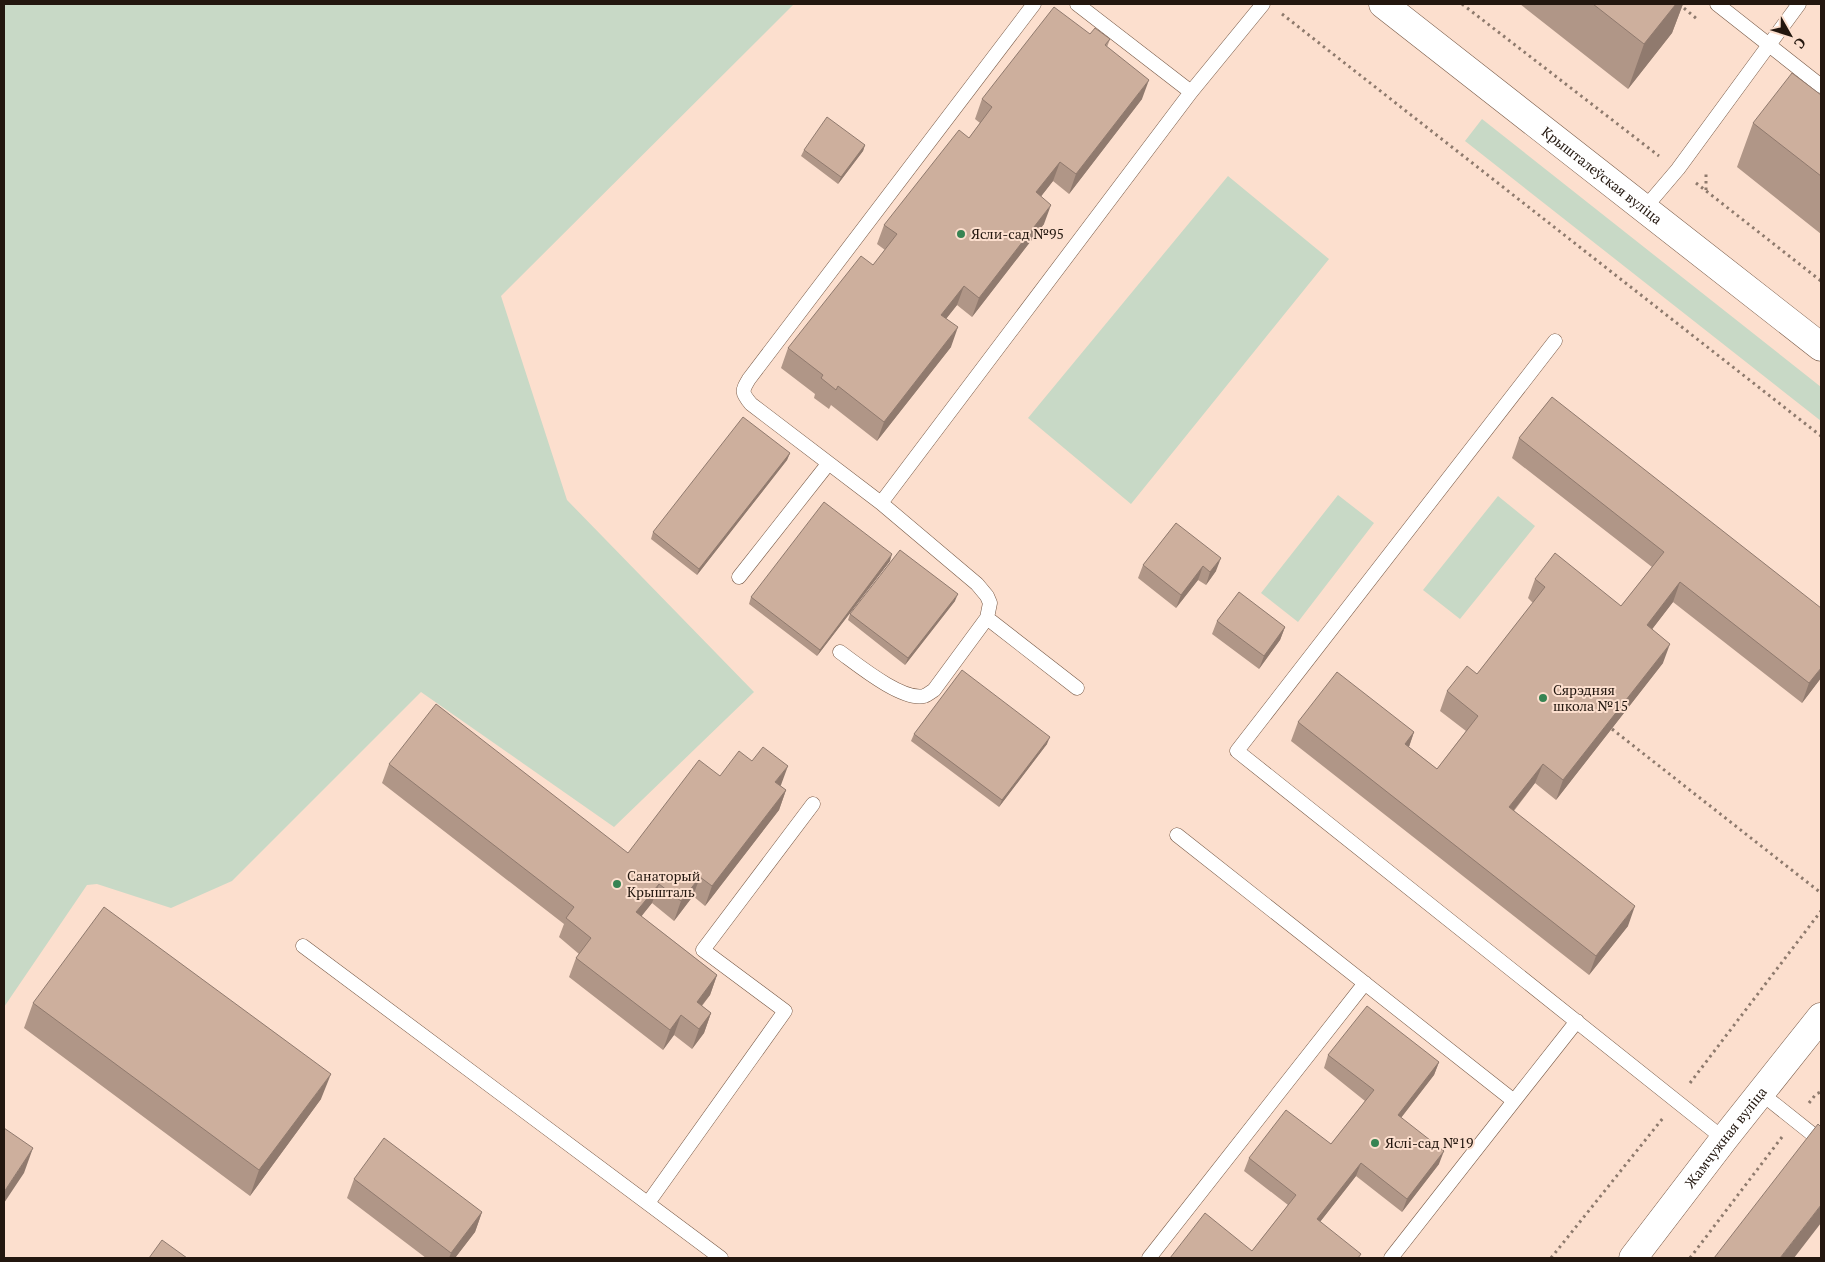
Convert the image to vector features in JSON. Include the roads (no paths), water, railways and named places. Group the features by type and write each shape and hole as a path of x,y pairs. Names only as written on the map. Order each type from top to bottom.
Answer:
{"street":[{"name":"Крышталеўская вуліца","path":"1383,4 1821,347"},
{"name":"Жамчужная вуліца","path":"1634,1258 1724,1139 1762,1094 1821,1017"}],"lane":[{"path":"840,652 898,691 924,696 934,690 987,618 990,604 987,596 977,584 881,503 751,404 744,395 743,390 1034,4"},
{"path":"1076,4 1190,92"},
{"path":"881,503 1190,92 1263,4"},
{"path":"1717,4 1821,86"},
{"path":"1644,209 1678,169 1800,4"},
{"path":"1555,341 1237,752 1724,1139"},
{"path":"739,577 828,464"},
{"path":"987,618 1077,688"},
{"path":"648,1204 785,1011 703,950 814,804"},
{"path":"1177,835 1514,1101"},
{"path":"303,946 720,1258"},
{"path":"1148,1258 1365,983"},
{"path":"1391,1258 1577,1021"},
{"path":"1762,1094 1821,1141"}],"place":[{"name":"Ясли-сад №95","path":"961,234"},
{"name":"Сярэдняя школа №15","path":"1543,698"},
{"name":"Санаторый Крышталь","path":"617,884"},
{"name":"Яслі-сад №19","path":"1375,1143"}]}
